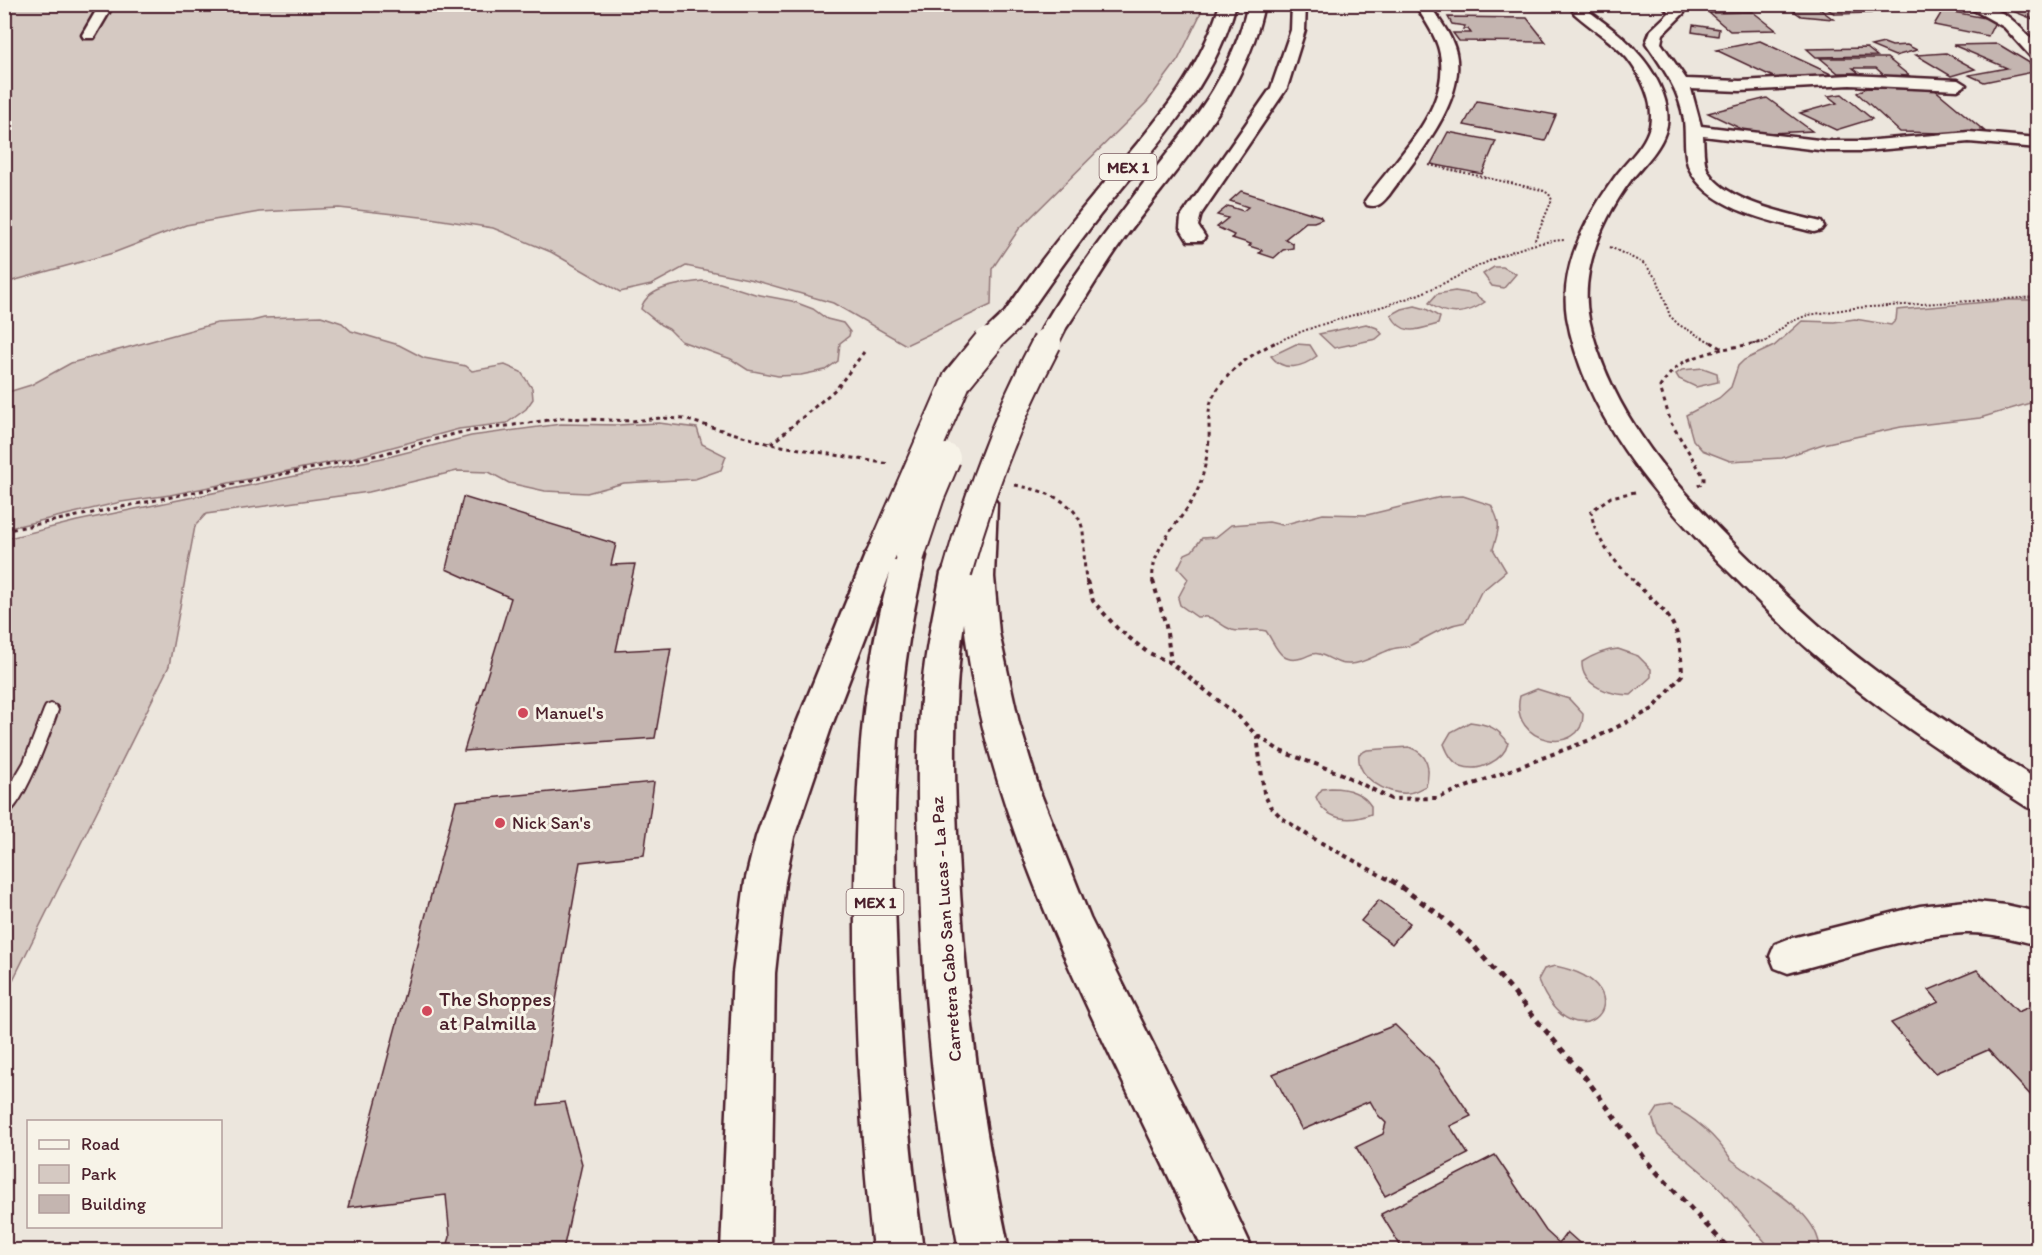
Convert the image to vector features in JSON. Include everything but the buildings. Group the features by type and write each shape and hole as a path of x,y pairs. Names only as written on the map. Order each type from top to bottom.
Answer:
{"highway":[{"name":"MEX 1","path":"898,1251 885,1149 879,1051 875,971 874,800 896,555 934,485 989,360 1011,321 1061,248 1185,98 1209,58 1228,4"},
{"name":"MEX 1","path":"967,574 983,483 1005,427 1055,326 1093,264 1205,120 1228,84 1245,51 1256,4"},
{"path":"746,1251 754,973 765,882 775,837 794,781 896,555"},
{"path":"967,574 991,681 1020,791 1042,855 1069,920 1228,1251"},
{"name":"Carretera Cabo San Lucas - La Paz","path":"967,574 946,628 939,689 937,817 940,896 954,1069 984,1251"}],"street":[{"path":"89,35 107,4"},
{"path":"1195,237 1188,230 1192,214 1279,88 1298,30 1299,4"},
{"path":"1374,201 1425,135 1441,108 1448,79 1448,53 1422,4"},
{"path":"1670,4 1677,13 1656,33 1653,43 1683,84 1694,130 1698,170 1720,193 1757,210 1814,226"},
{"path":"1970,4 1994,14 2009,24 2037,56"},
{"path":"1585,6 1630,53 1646,75 1658,101 1658,125 1645,153 1622,181 1586,243 1578,267 1577,315 1590,363 1628,437 1651,471 1711,538 1821,644 1909,710 2037,797"},
{"path":"1683,84 1772,85 1850,80 1958,85"},
{"path":"1694,130 1827,146 1864,146 1969,137 2037,143"},
{"path":"1788,956 1920,922 1954,918 2006,921 2037,929"}],"lane":[{"path":"4,810 21,785 39,749 51,710"}],"path":[{"path":"1404,160 1545,192 1552,200 1534,242"},
{"path":"1171,663 1166,628 1155,598 1153,567 1157,552 1194,500 1203,475 1207,452 1211,402 1221,380 1239,364 1289,337 1366,313 1431,289 1503,253 1534,242 1551,240 1613,248 1645,264 1658,281 1670,316 1679,326 1723,349"},
{"path":"1689,487 1700,486 1704,483 1704,477 1677,434 1662,403 1660,387 1672,369 1677,366 1723,349 1765,342 1788,323 1808,315 1854,308 2037,297"},
{"path":"770,444 837,388 864,352"},
{"path":"4,531 382,454 458,433 562,418 632,421 660,418 684,419 770,444 896,465"},
{"path":"1041,489 1059,499 1077,515 1083,529 1086,579 1094,601 1124,634 1147,652 1171,663 1239,717 1257,736 1280,750 1342,774 1391,799 1437,798 1594,738 1653,709 1682,675 1681,644 1673,620 1612,559 1593,527 1591,511 1602,500 1616,493 1635,492"},
{"path":"1257,736 1264,793 1270,806 1282,818 1309,836 1384,875 1437,913 1473,945 1585,1077 1649,1164 1730,1251"}],"green space":[{"path":"4,5 1201,5 1200,15 1178,60 1147,102 1019,229 992,269 991,305 906,345 833,303 753,280 686,266 651,285 620,292 551,252 493,228 430,218 339,208 259,212 186,225 113,253 5,283"},
{"path":"1494,267 1503,267 1516,274 1504,288 1492,286 1483,274"},
{"path":"702,281 720,283 755,294 792,301 813,309 827,319 843,323 850,332 849,336 840,343 838,361 825,370 801,375 778,376 748,370 731,359 681,341 669,329 641,309 644,301 657,291"},
{"path":"1455,291 1474,294 1485,302 1471,310 1457,313 1443,311 1429,303 1437,294"},
{"path":"2009,300 2037,300 2037,401 1980,418 1901,427 1823,444 1782,458 1730,461 1702,450 1693,440 1686,415 1719,398 1731,387 1738,366 1744,360 1774,346 1802,321 1834,322 1855,319 1891,325 1896,320 1897,310"},
{"path":"1415,306 1440,317 1438,324 1417,330 1400,327 1391,315"},
{"path":"321,316 342,323 351,331 399,345 424,358 466,366 472,371 505,365 521,372 532,388 533,399 526,409 507,423 459,429 352,458 170,495 121,502 5,529 5,393 31,385 71,363 217,323 264,318"},
{"path":"1366,324 1377,328 1382,334 1376,339 1334,348 1319,334"},
{"path":"1296,344 1310,345 1317,356 1306,363 1288,366 1282,365 1271,356"},
{"path":"1703,368 1717,373 1718,382 1696,387 1679,379 1676,374 1682,370"},
{"path":"659,423 697,428 702,444 726,456 721,470 695,479 624,483 587,493 545,491 509,483 489,472 457,471 369,492 206,514 195,526 169,666 5,996 5,539 77,521 392,456 471,436 561,424"},
{"path":"1463,496 1491,505 1497,517 1498,527 1493,549 1506,571 1481,592 1466,622 1444,628 1406,647 1392,649 1355,664 1341,663 1317,654 1288,659 1280,652 1266,631 1232,630 1209,617 1197,617 1180,605 1178,598 1188,579 1178,568 1185,554 1192,551 1202,538 1216,537 1231,525 1269,522 1282,525 1323,514 1367,515 1441,497"},
{"path":"1618,649 1638,656 1651,669 1651,677 1631,695 1599,688 1587,678 1583,671 1582,662 1599,653"},
{"path":"1537,689 1569,699 1583,714 1580,728 1572,736 1560,740 1547,740 1535,735 1525,726 1519,713 1520,696"},
{"path":"1470,722 1492,728 1508,743 1502,755 1496,760 1475,768 1458,765 1444,744 1451,732"},
{"path":"1409,747 1420,753 1427,762 1426,786 1410,793 1391,791 1374,783 1362,770 1359,754 1367,750"},
{"path":"1322,789 1349,790 1359,794 1371,806 1371,814 1346,819 1325,811 1316,797"},
{"path":"1555,966 1585,976 1600,990 1604,1004 1598,1016 1586,1022 1571,1020 1554,1007 1538,980 1544,969"},
{"path":"1670,1106 1696,1121 1719,1143 1731,1159 1799,1210 1810,1222 1817,1236 1820,1250 1777,1250 1766,1243 1715,1183 1658,1135 1652,1117 1658,1108"}],"place":[{"name":"Manuel's","path":"523,713"},
{"name":"Nick San's","path":"500,823"},
{"name":"The Shoppes at Palmilla","path":"427,1011"}]}
